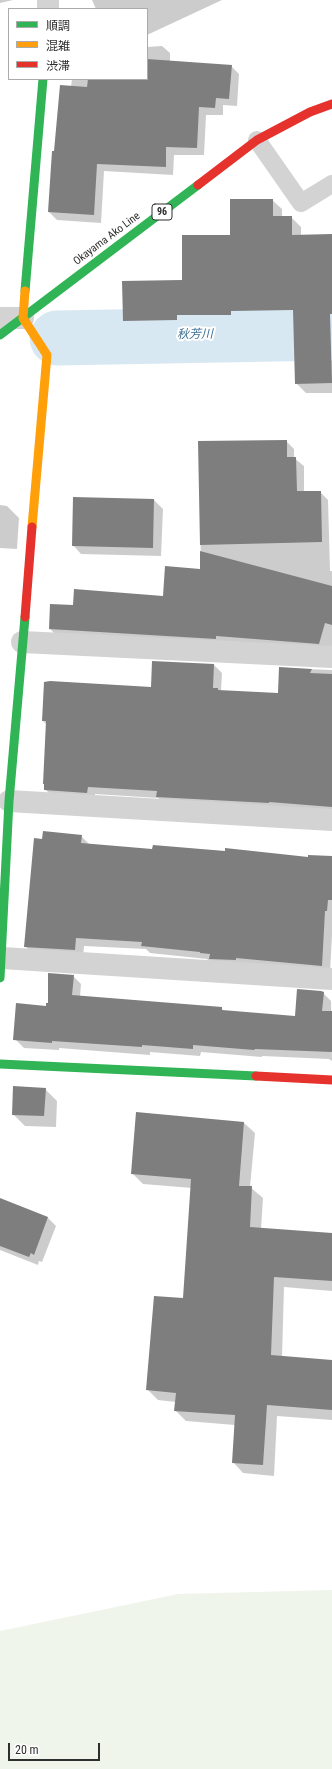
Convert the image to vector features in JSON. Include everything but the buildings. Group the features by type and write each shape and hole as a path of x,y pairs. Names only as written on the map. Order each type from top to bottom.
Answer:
{"street":[{"path":"43,80 23,318 47,354 9,801 1,968 332,979"},
{"name":"Okayama Ako Line","path":"0,335 257,140 310,112 332,104"},
{"path":"0,318 23,318"},
{"path":"22,642 332,656"},
{"path":"9,801 332,820"},
{"path":"0,1064 332,1080"}],"lane":[{"path":"257,140 301,203 332,184"}],"shaded area":[{"path":"332,1590 332,1769 0,1769 0,1631 178,1594"}],"waterway":[{"name":"秋芳川","path":"57,338 332,333"}],"traffic: fast":[{"path":"25,291 43,80"},
{"path":"0,335 198,185"},
{"path":"0,978 9,801 25,617"},
{"path":"0,1064 256,1076"}],"traffic: slow":[{"path":"25,291 23,318 47,355 32,527"}],"traffic: jam":[{"path":"198,185 257,140 310,112 332,104"},
{"path":"25,617 32,527"},
{"path":"256,1076 332,1080"}]}
